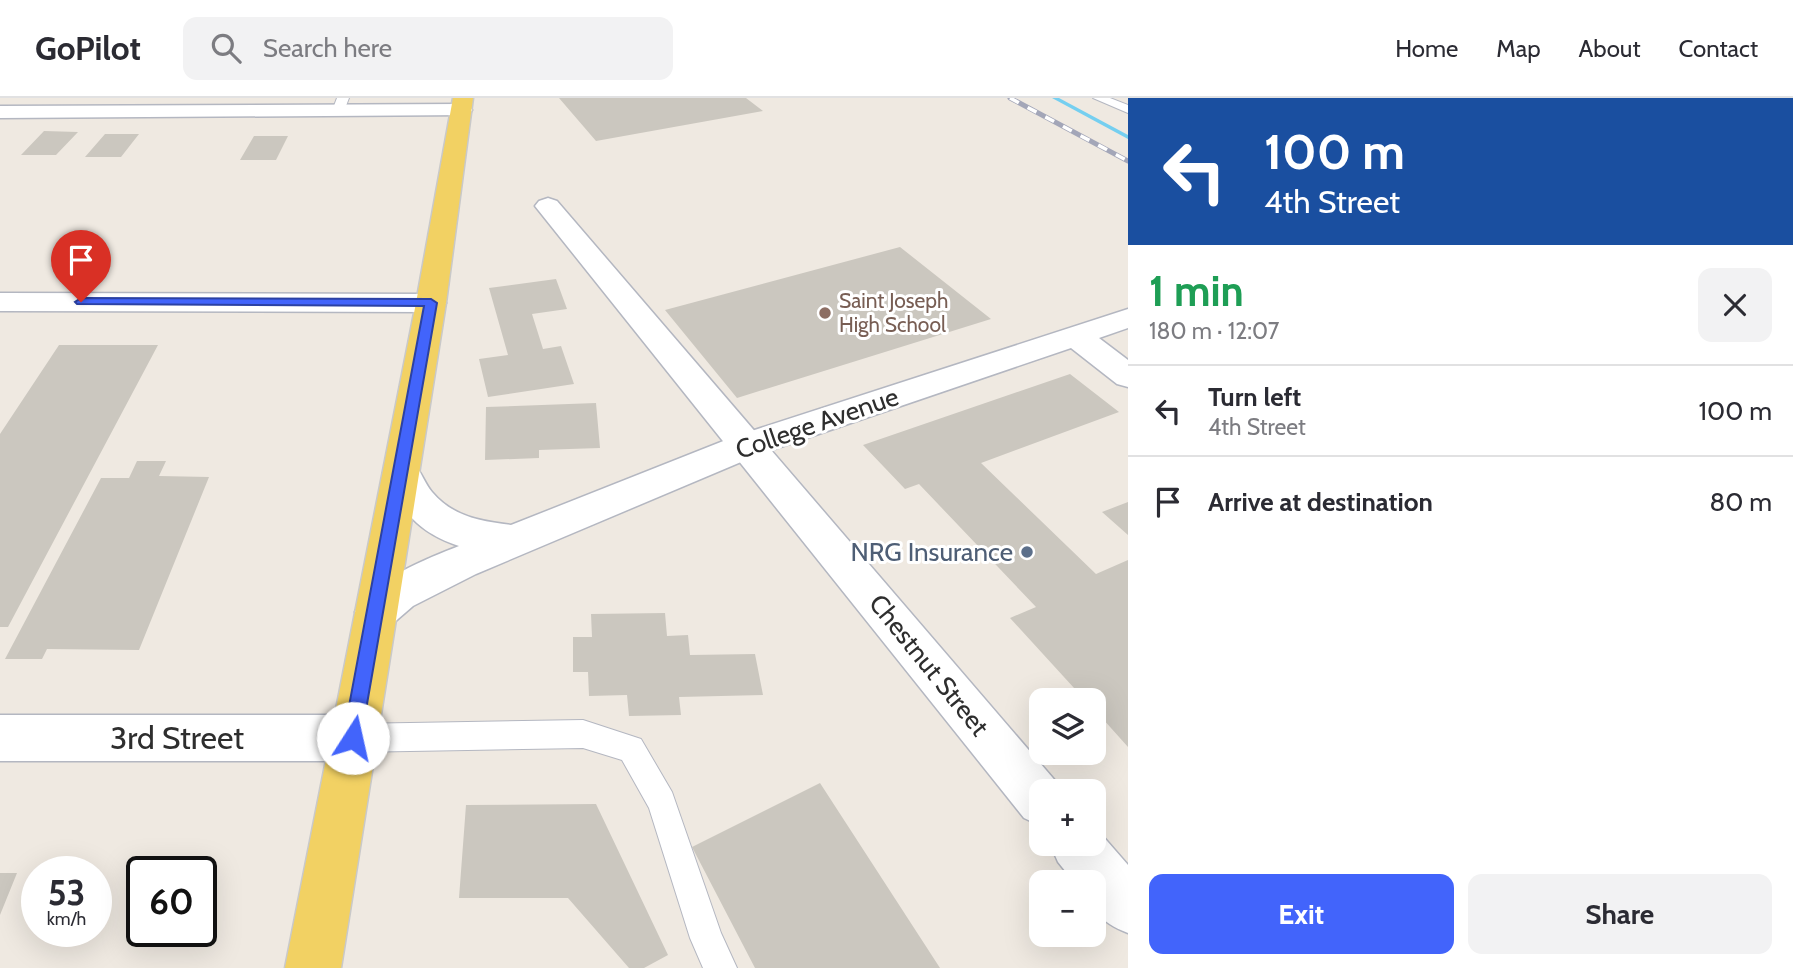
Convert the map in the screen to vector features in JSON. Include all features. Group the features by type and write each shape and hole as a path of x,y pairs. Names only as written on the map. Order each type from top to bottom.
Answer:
{"main road":[{"path":"313,968 431,303 462,104"}],"street":[{"path":"0,111 462,104"},
{"name":"Chestnut Street","path":"548,206 1029,786"},
{"path":"0,302 431,303"},
{"name":"College Avenue","path":"376,612 399,594 429,578 511,541 748,445 1128,318"},
{"path":"1076,335 1128,376"},
{"path":"401,473 408,489 423,509 444,525 477,536 511,541"},
{"name":"3rd Street","path":"0,738 353,738"},
{"path":"1086,856 1128,906"}],"lane":[{"path":"1099,98 1128,109"},
{"path":"353,738 583,734 631,749 662,802 706,937 720,968"}],"building":[{"path":"559,98 746,98 763,111 596,141"},
{"path":"44,131 78,132 56,155 21,155"},
{"path":"105,134 139,134 121,157 85,157"},
{"path":"254,136 288,136 276,160 240,160"},
{"path":"900,247 991,319 737,398 665,310"},
{"path":"556,279 567,309 532,314 543,349 561,346 574,384 488,397 479,359 508,355 489,288"},
{"path":"59,345 158,345 8,627 0,627 0,434"},
{"path":"1070,374 1119,412 981,463 1096,574 1128,560 1128,747 1106,722 1106,688 1074,688 1010,618 1036,607 919,484 905,489 863,445"},
{"path":"596,403 600,448 539,450 539,458 485,460 486,407"},
{"path":"137,461 166,461 159,476 209,477 139,650 47,649 42,659 5,659 101,478 129,478"},
{"path":"1128,502 1128,535 1102,512"},
{"path":"665,613 667,636 688,635 690,655 755,654 763,695 679,697 681,715 629,716 627,695 589,696 588,672 573,672 573,637 592,637 591,614"},
{"path":"820,783 940,968 755,968 692,847"},
{"path":"596,804 668,955 644,968 629,968 568,898 459,898 466,805"},
{"path":"0,873 17,873 0,915"}],"waterway":[{"path":"1055,98 1128,137"}],"railway":[{"path":"1010,98 1128,161"}],"place":[{"name":"Saint Joseph High School","path":"825,313"},
{"name":"NRG Insurance","path":"1027,552"}],"route":[{"path":"81,302 431,303 353,738"}]}
